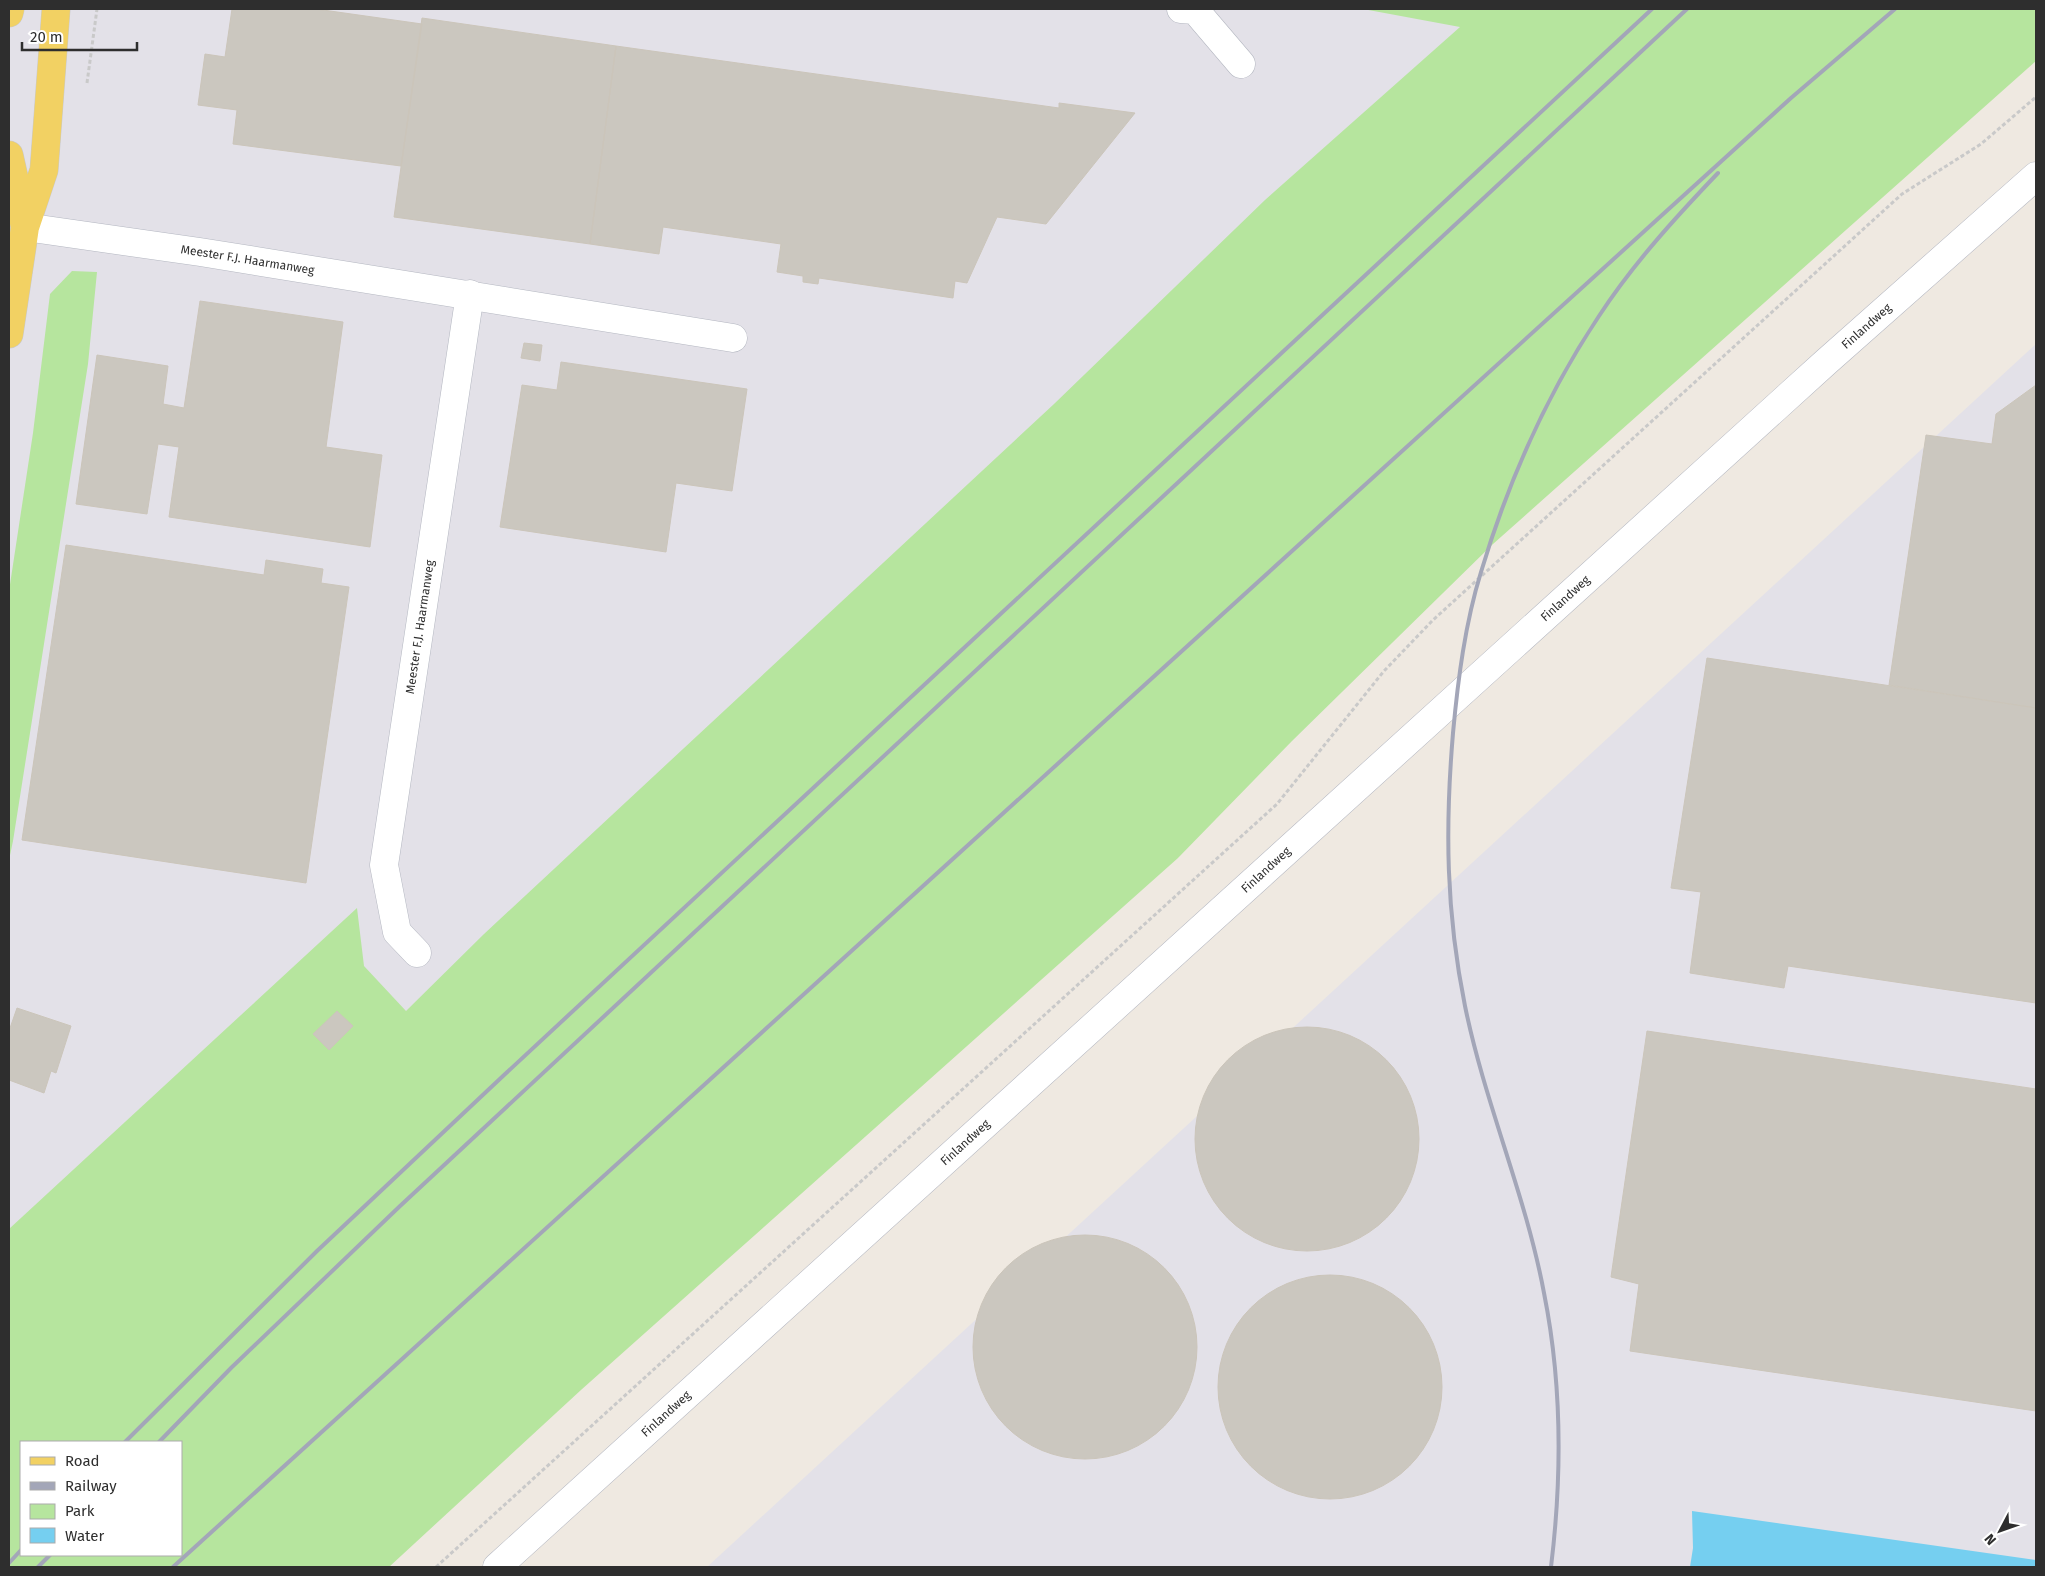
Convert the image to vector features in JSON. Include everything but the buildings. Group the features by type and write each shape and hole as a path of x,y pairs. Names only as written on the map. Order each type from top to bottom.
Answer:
{"main road":[{"path":"9,13 10,9"},
{"path":"9,334 25,228 44,170 56,9"},
{"path":"9,156 25,228"}],"street":[{"path":"1180,9 1195,10 1241,64"},
{"name":"Finlandweg","path":"496,1567 1826,362 2036,176"},
{"name":"Meester F.J. Haarmanweg","path":"25,228 200,252 470,294 732,338"},
{"name":"Meester F.J. Haarmanweg","path":"417,953 397,932 384,865 470,294"}],"path":[{"path":"436,1567 1277,804 1384,671 1433,620 1902,194 1981,144 2036,97"}],"shaded area":[{"path":"9,9 1486,9 409,1016 9,1379"},
{"path":"2036,344 2036,1567 707,1567"}],"green space":[{"path":"1363,9 2036,9 2036,61 1493,544 1292,741 1178,858 581,1390 389,1567 9,1567 9,1229 357,908 364,966 406,1011 484,934 1054,404 1265,200 1460,27"},
{"path":"72,271 97,272 88,364 9,860 9,591 33,433 50,294"}],"water":[{"path":"1692,1511 2036,1560 2036,1567 1690,1567 1693,1548"}],"railway":[{"path":"126,1441 317,1251 503,1076 1652,9"},
{"path":"160,1441 231,1368 399,1207 1687,9"},
{"path":"173,1567 1791,98 1895,9"},
{"path":"1551,1567 1557,1499 1558,1430 1557,1396 1550,1327 1527,1221 1473,1042 1454,937 1448,836 1450,768 1457,692 1466,632 1475,592 1492,538 1516,472 1562,376 1599,316 1626,278 1655,242 1718,173"},
{"path":"9,1563 20,1551"},
{"path":"38,1567 49,1556"}]}
